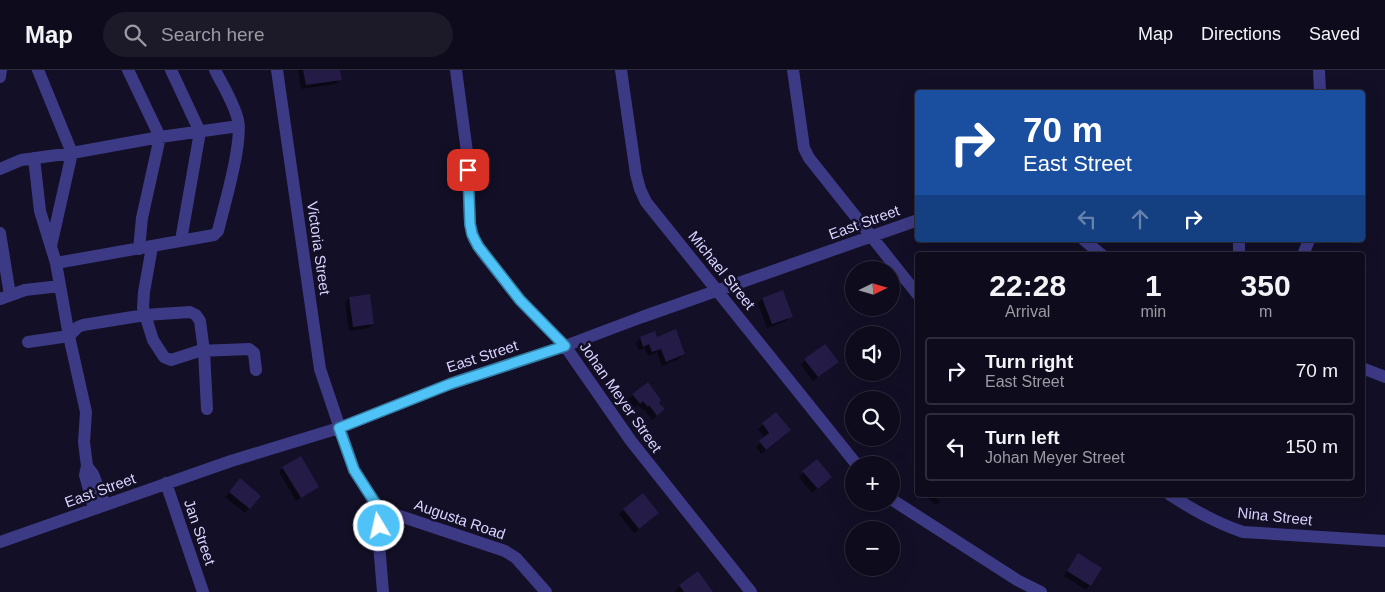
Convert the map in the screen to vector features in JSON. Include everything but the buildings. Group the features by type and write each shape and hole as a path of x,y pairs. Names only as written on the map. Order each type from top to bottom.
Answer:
{"street":[{"path":"0,77 1,70"},
{"path":"38,70 72,153 51,247"},
{"path":"128,70 160,137 144,209 139,249"},
{"path":"171,70 200,132 181,240"},
{"path":"56,263 152,247 214,234 218,231 236,153 239,126 236,112 216,70"},
{"name":"Victoria Street","path":"278,70 320,369 339,428"},
{"name":"Johan Meyer Street","path":"456,70 467,152 470,224 474,239 520,300 565,346 630,441 751,592"},
{"name":"Michael Street","path":"621,70 636,174 644,199 850,456"},
{"path":"793,70 806,153 915,291"},
{"path":"1319,70 1320,90"},
{"path":"0,169 16,161 239,126"},
{"path":"34,158 40,212 56,263 69,336 86,412 84,442 87,466 93,474 100,507"},
{"name":"East Street","path":"0,542 231,461 339,428 450,384 565,346 915,221"},
{"path":"0,233 5,297 26,290 60,286"},
{"path":"1086,242 1098,252"},
{"path":"152,247 143,302 153,340 166,360 179,358 195,351 249,349 254,353 256,370"},
{"path":"28,342 69,336 78,327 83,325 145,315 185,312 193,314 200,321 204,351 207,409"},
{"path":"1365,369 1385,377"},
{"path":"339,428 354,470 379,509 382,592"},
{"name":"Jan Street","path":"166,483 203,592"},
{"name":"Nina Street","path":"1173,497 1201,515 1221,525 1243,532 1385,541"},
{"path":"900,505 1017,580 1041,592"},
{"name":"Augusta Road","path":"379,509 511,553 546,592"}],"route":[{"path":"379,526 379,509 354,470 339,428 450,384 565,346 520,300 478,246 472,234 470,224 468,170"}]}
